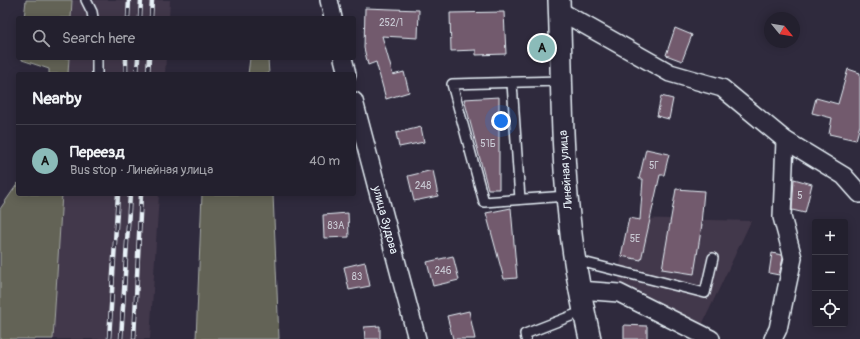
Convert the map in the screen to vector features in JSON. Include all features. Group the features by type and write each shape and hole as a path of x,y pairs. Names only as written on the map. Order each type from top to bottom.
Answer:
{"street":[{"path":"329,0 333,16"},
{"path":"559,5 670,73 722,88 785,140 852,178 860,194"},
{"name":"Линейная улица","path":"559,5 563,130 567,196 575,260 590,339"},
{"path":"344,60 346,72"},
{"name":"улица Зудова","path":"356,109 417,339"},
{"path":"773,339 778,329 792,258 782,217 785,140"},
{"path":"580,290 619,294 711,339"}],"lane":[{"path":"86,0 93,16"},
{"path":"97,60 97,72"},
{"path":"561,81 452,84 484,202 567,196"},
{"path":"512,83 520,199"},
{"path":"575,260 705,293 713,258"},
{"path":"526,339 525,334 584,311"}],"shaded area":[{"path":"72,0 170,0 169,16 71,16"},
{"path":"69,60 166,60 165,72 68,72"},
{"path":"62,196 159,196 150,339 53,339"},
{"path":"629,218 751,221 701,327 619,286 621,256"}],"green space":[{"path":"26,0 72,0 71,16 24,16"},
{"path":"22,60 69,60 68,72 49,72 49,69"},
{"path":"250,60 268,60 269,72 248,72"},
{"path":"16,186 16,196 62,196 53,339 0,339 0,209"},
{"path":"202,196 273,196 279,339 196,339"}],"building":[{"path":"365,8 419,10 418,38 382,36 393,75 404,72 409,92 386,99 376,62 368,65 364,48"},
{"path":"504,12 506,54 476,55 476,50 451,51 450,13"},
{"path":"675,28 692,35 682,61 666,55"},
{"path":"848,69 860,73 860,125 856,140 829,134 832,118 812,113 816,98 838,104"},
{"path":"661,96 673,99 669,119 657,116"},
{"path":"499,97 499,189 488,189 464,99"},
{"path":"421,127 424,142 399,147 396,133"},
{"path":"646,149 669,154 664,175 660,175 641,260 621,256 629,218 640,220 643,179 639,179"},
{"path":"433,170 438,196 414,201 408,176"},
{"path":"794,179 812,184 805,213 792,210"},
{"path":"676,189 704,191 702,224 694,274 662,269"},
{"path":"511,208 517,278 504,279 486,213"},
{"path":"348,213 349,237 324,238 323,215"},
{"path":"772,253 782,255 783,258 779,275 769,273"},
{"path":"453,256 459,280 433,286 427,262"},
{"path":"365,262 370,286 349,290 344,267"},
{"path":"469,311 475,339 453,339 447,316"},
{"path":"624,325 647,326 647,339 624,339"},
{"path":"380,326 380,339 365,339 364,327"}],"railway":[{"path":"128,16 129,0"},
{"path":"140,16 141,0"},
{"path":"151,16 152,0"},
{"path":"126,60 126,72"},
{"path":"137,72 138,60"},
{"path":"148,72 149,60"},
{"path":"109,339 118,196"},
{"path":"121,339 130,196"},
{"path":"134,339 141,196"}],"place":[{"name":"Переезд","path":"542,48"}]}
